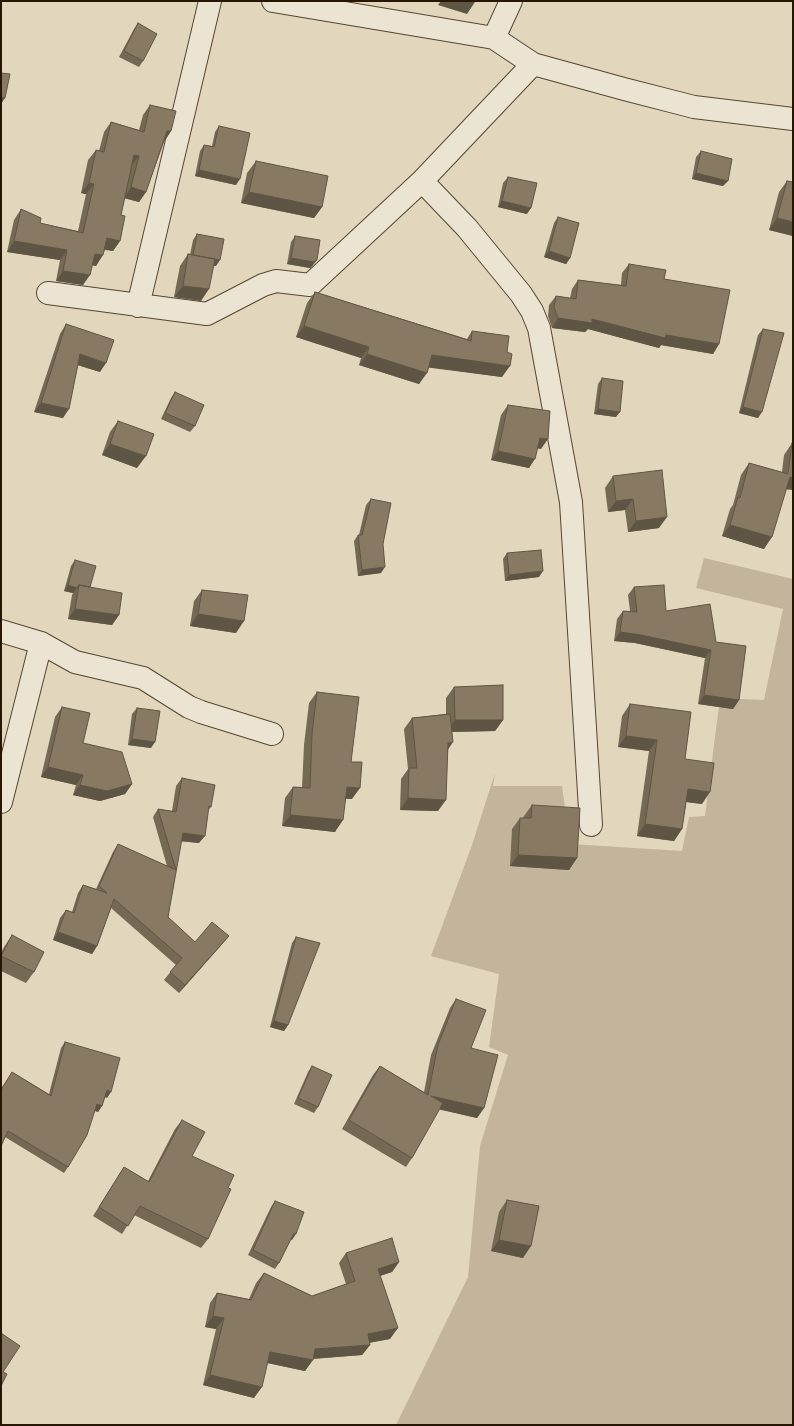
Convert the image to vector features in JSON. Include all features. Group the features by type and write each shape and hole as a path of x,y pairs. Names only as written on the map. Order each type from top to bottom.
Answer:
{"street":[{"path":"138,306 210,1"},
{"path":"273,1 494,38 533,64 694,107 793,120"},
{"path":"494,38 511,1"},
{"path":"48,293 207,314 263,285 276,281 310,285 422,181 533,64"},
{"path":"422,181 467,228 521,294 532,311 539,328 571,502 591,825"},
{"path":"1,631 41,643 75,662 143,678 201,712 272,734"},
{"path":"1,802 41,643"}],"shaded area":[{"path":"704,558 793,579 793,1425 396,1425 468,1277 480,1146 508,1055 489,1047 499,974 431,956 472,845 495,773 493,786 562,786 570,844 682,851 689,817 705,816 720,698 764,700 783,609 696,588"}],"building":[{"path":"138,23 157,34 143,61 124,51"},
{"path":"1,73 10,74 5,98 1,97"},
{"path":"150,105 176,111 171,131 167,131 146,192 131,187 139,156 134,155 121,215 125,216 120,241 107,238 103,255 95,254 90,275 63,271 67,250 14,241 21,209 41,218 40,223 83,233 94,184 89,183 96,150 104,152 111,122 144,132"},
{"path":"219,126 250,133 240,179 199,170 204,145 214,147"},
{"path":"701,151 732,159 728,181 696,173"},
{"path":"256,161 328,176 322,207 249,192"},
{"path":"508,177 537,183 531,208 502,201"},
{"path":"787,181 793,182 793,222 777,218"},
{"path":"558,217 579,223 570,258 549,251"},
{"path":"197,234 224,239 220,260 193,255"},
{"path":"295,236 320,240 317,260 314,262 291,258"},
{"path":"188,254 215,259 209,289 183,286"},
{"path":"629,264 666,270 664,279 730,290 719,344 666,335 665,338 592,319 592,323 558,318 554,307 556,296 576,299 578,280 626,286"},
{"path":"315,292 471,341 472,331 509,336 507,352 512,354 510,366 432,355 427,373 367,354 369,347 304,326"},
{"path":"66,324 114,340 106,363 80,354 69,409 41,403"},
{"path":"763,329 784,333 762,412 743,407"},
{"path":"602,378 623,381 620,412 598,409"},
{"path":"175,392 204,405 195,426 165,413"},
{"path":"508,405 550,411 548,439 540,438 535,459 498,451"},
{"path":"118,421 154,434 146,456 110,444"},
{"path":"792,443 793,478 790,477 772,537 730,525 738,497 740,498 749,463 788,474"},
{"path":"662,470 667,517 636,521 633,499 616,501 613,476"},
{"path":"371,499 391,503 383,544 385,567 362,570 358,535 362,535"},
{"path":"541,550 543,571 509,575 507,553"},
{"path":"75,560 96,566 90,587 79,585 77,588 68,585"},
{"path":"79,585 122,593 119,615 75,609"},
{"path":"664,585 666,611 710,604 716,642 746,646 739,700 704,695 711,650 620,632 623,611 637,612 634,587"},
{"path":"202,590 248,595 244,621 198,614"},
{"path":"503,685 503,720 455,720 454,687"},
{"path":"317,692 359,697 351,762 362,762 360,788 347,787 343,820 290,815 293,787 310,788 312,734"},
{"path":"630,704 691,712 685,759 714,763 710,792 688,789 682,829 645,824 657,740 626,736"},
{"path":"62,707 90,713 83,743 122,752 132,784 107,791 80,785 83,775 48,767"},
{"path":"137,708 160,711 155,742 132,739"},
{"path":"450,714 453,742 448,743 446,800 408,798 409,768 417,768 412,718"},
{"path":"182,778 215,785 211,807 209,806 205,836 183,833 168,917 195,942 212,922 229,936 185,985 170,972 182,958 114,899 97,946 58,932 66,910 74,913 83,885 107,893 99,886 118,844 176,870 158,809 176,812"},
{"path":"532,805 580,808 577,858 518,855 520,818 531,818"},
{"path":"12,935 44,952 34,972 1,956"},
{"path":"296,937 320,943 288,1025 274,1021"},
{"path":"456,999 486,1010 471,1048 498,1055 484,1108 431,1096 443,1103 412,1158 349,1120 380,1066 428,1095 438,1045"},
{"path":"65,1042 120,1058 111,1092 107,1090 102,1106 97,1104 87,1135 68,1167 8,1131 1,1146 1,1090 12,1072 51,1096"},
{"path":"312,1066 332,1075 318,1107 298,1098"},
{"path":"182,1120 205,1132 192,1156 234,1175 228,1188 231,1189 208,1239 140,1206 128,1226 99,1207 124,1167 149,1182"},
{"path":"507,1200 539,1206 531,1246 499,1240"},
{"path":"275,1201 304,1212 296,1234 294,1233 279,1263 253,1250"},
{"path":"392,1238 399,1262 378,1269 398,1328 368,1334 370,1345 315,1349 313,1360 270,1352 262,1387 210,1375 224,1318 213,1316 217,1293 251,1300 264,1273 312,1296 355,1281 346,1253"},
{"path":"1,1333 20,1346 3,1372 7,1374 1,1386"}]}
